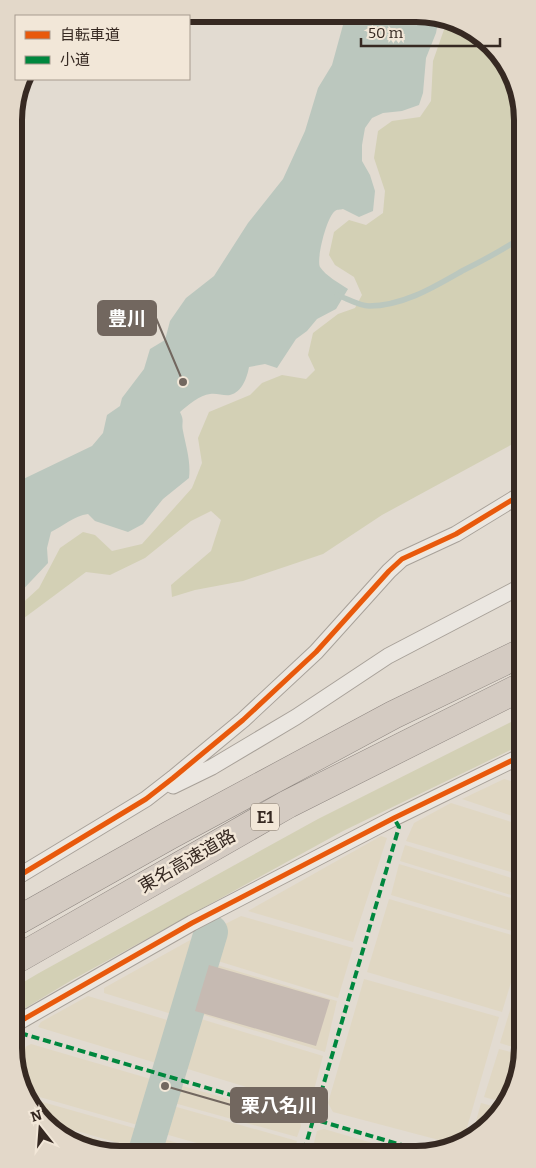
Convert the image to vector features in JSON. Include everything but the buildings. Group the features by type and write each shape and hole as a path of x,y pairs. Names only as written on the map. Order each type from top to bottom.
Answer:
{"highway":[{"name":"東名高速道路","path":"22,918 170,835 393,715 513,656"},
{"name":"東名高速道路","path":"22,956 288,804 513,691"}],"street":[{"path":"146,800 243,720 316,652 402,559 456,534 514,499"},
{"path":"22,874 146,800 220,762 296,717 388,656 513,590"},
{"path":"22,1021 192,923 394,818 513,760"}],"shaded area":[{"path":"346,22 415,22 437,25 426,58 423,93 419,105 402,111 383,113 372,118 365,128 362,161 370,175 375,191 373,211 359,217 343,209 337,210 332,215 326,229 321,247 320,267 329,276 348,289 336,309 317,319 307,331 296,339 277,368 265,364 249,367 247,376 238,391 230,395 213,394 202,396 180,412 189,460 189,478 163,499 143,524 128,532 95,521 88,514 78,517 51,532 47,548 48,563 22,590 23,479 92,446 103,433 107,415 120,406 122,398 144,369 150,349 165,340 170,321 186,298 214,276 248,223 283,179 305,131 318,88 332,65 343,25"},
{"path":"445,27 470,39 489,56 500,72 506,83 513,108 514,443 382,515 323,554 243,581 195,590 172,597 171,585 211,551 221,520 211,511 191,521 145,558 110,575 86,572 22,619 22,603 39,588 60,548 83,532 95,535 112,551 142,544 192,488 202,463 198,438 209,412 250,395 262,383 282,375 306,379 315,370 308,355 313,333 338,314 355,308 362,295 354,277 335,265 329,255 334,232 349,220 366,225 383,213 385,191 374,158 378,131 392,121 420,117 431,101 433,61"},
{"path":"513,721 513,749 343,831 72,980 22,1010 22,983 318,819"},
{"path":"504,779 513,782 513,816 462,799"},
{"path":"451,803 513,823 513,873 406,841 414,823"},
{"path":"381,836 387,838 353,942 248,911"},
{"path":"405,845 513,879 513,896 400,861"},
{"path":"399,864 513,899 513,931 391,895"},
{"path":"389,899 513,935 513,975 502,1012 367,972"},
{"path":"241,916 353,948 338,998 208,958 219,927"},
{"path":"201,934 206,937 178,1016 104,993 104,988"},
{"path":"207,962 337,1001 325,1052 191,1011"},
{"path":"364,979 499,1017 466,1131 453,1138 443,1141 333,1112 328,1103"},
{"path":"88,996 177,1023 166,1066 38,1027 41,1022"},
{"path":"513,1000 513,1047 500,1043"},
{"path":"191,1016 323,1056 311,1101 305,1105 178,1066"},
{"path":"31,1044 161,1082 148,1128 36,1096 30,1085 23,1056 25,1047"},
{"path":"499,1049 513,1053 512,1066 508,1079 498,1101 484,1097"},
{"path":"172,1083 299,1119 301,1126 297,1137 167,1101"},
{"path":"481,1103 494,1106 485,1117 475,1125"},
{"path":"166,1104 297,1141 296,1145 204,1145 158,1132"},
{"path":"65,1108 148,1132 144,1145 125,1145 65,1128"},
{"path":"324,1129 379,1145 314,1145 317,1131"},
{"path":"71,1132 117,1145 95,1142"},
{"path":"157,1137 184,1145 154,1145"}],"waterway":[{"path":"337,295 365,306 394,303 440,283 514,242"},
{"path":"147,1145 211,932"}],"marked path":[{"path":"306,1145 399,827 394,818"},
{"path":"22,1034 402,1145"}],"cycle path":[{"path":"22,874 146,799 243,720 316,652 402,559 456,534 514,499"},
{"path":"22,1020 192,923 394,818 513,760"}],"place":[{"name":"豊川","path":"183,382"},
{"name":"栗八名川","path":"165,1086"}]}
